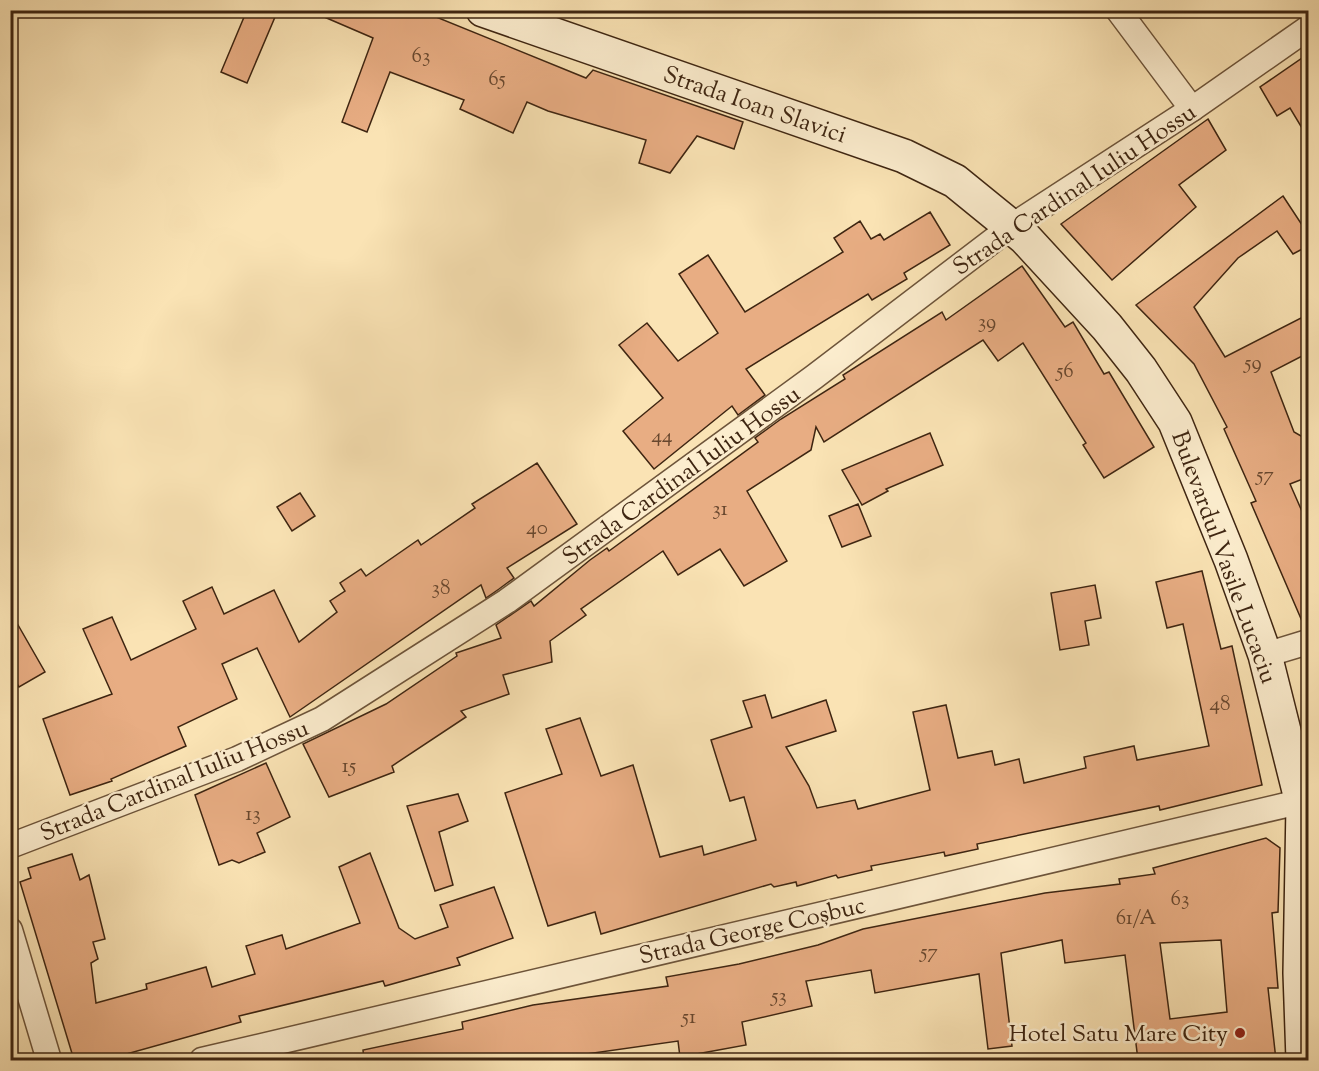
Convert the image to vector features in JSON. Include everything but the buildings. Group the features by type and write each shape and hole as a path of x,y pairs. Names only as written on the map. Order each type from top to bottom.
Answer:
{"main road":[{"name":"Strada Ioan Slavici","path":"483,10 904,156 955,181 1012,226"},
{"name":"Bulevardul Vasile Lucaciu","path":"1012,226 1107,327 1140,370 1175,422 1231,560 1264,654 1306,814 1300,973 1304,1060"}],"street":[{"path":"1118,10 1192,109"},
{"name":"Strada Cardinal Iuliu Hossu","path":"10,846 237,759 322,719 507,601 814,377 1012,226 1192,109 1308,28"},
{"path":"1264,654 1308,642"},
{"name":"Strada George Coșbuc","path":"202,1060 1306,814"},
{"path":"10,930 49,1060"}],"place":[{"name":"Hotel Satu Mare City","path":"1240,1033"}]}
